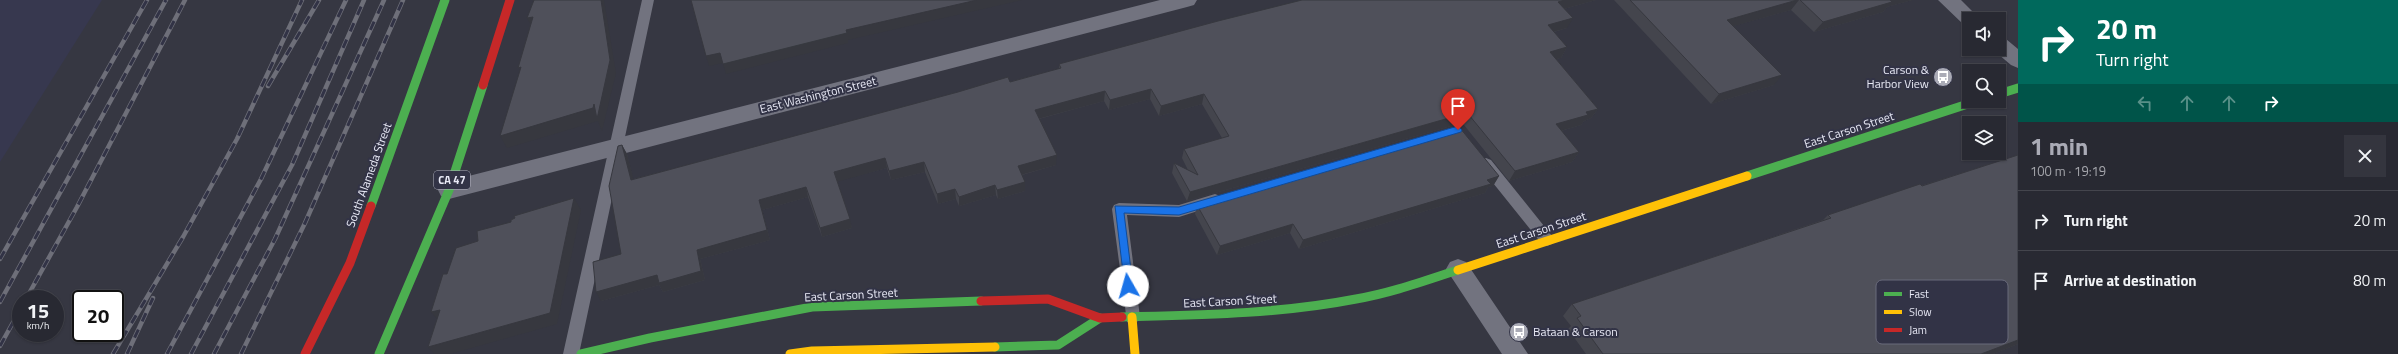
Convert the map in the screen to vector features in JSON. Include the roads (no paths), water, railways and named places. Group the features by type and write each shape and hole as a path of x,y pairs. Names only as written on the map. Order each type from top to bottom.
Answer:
{"main road":[{"name":"South Alameda Street","path":"305,354 350,263 445,0"},
{"name":"CA 47","path":"379,354 449,190 510,0"},
{"path":"2006,92 2018,88"},
{"name":"East Carson Street","path":"581,354 650,338 812,307 1048,299 1100,318 1275,311 1342,302 1401,289 1458,269 1962,106"},
{"path":"1132,317 1135,354"},
{"path":"790,354 812,351 1058,345 1100,318"}],"street":[{"name":"East Washington Street","path":"449,190 1187,0"},
{"path":"1948,0 1962,12"},
{"path":"2006,50 2018,60"},
{"path":"1458,269 1516,354"}],"lane":[{"path":"571,354 648,0"},
{"path":"1477,153 1547,240"},
{"path":"1132,317 1119,209 1179,211 1232,196"}],"railway":[{"path":"0,259 147,0"},
{"path":"0,302 166,0"},
{"path":"31,290 77,207 185,0"},
{"path":"113,354 183,237 237,139 302,0"},
{"path":"268,86 319,0"},
{"path":"167,354 261,179 346,0"},
{"path":"191,354 292,165 364,0"},
{"path":"214,354 275,239 384,0"},
{"path":"241,354 305,223 403,0"},
{"path":"127,354 153,298"},
{"path":"0,346 12,324"}],"place":[{"name":"Carson & Harbor View","path":"1943,77"},
{"name":"Bataan & Carson","path":"1519,332"}]}
